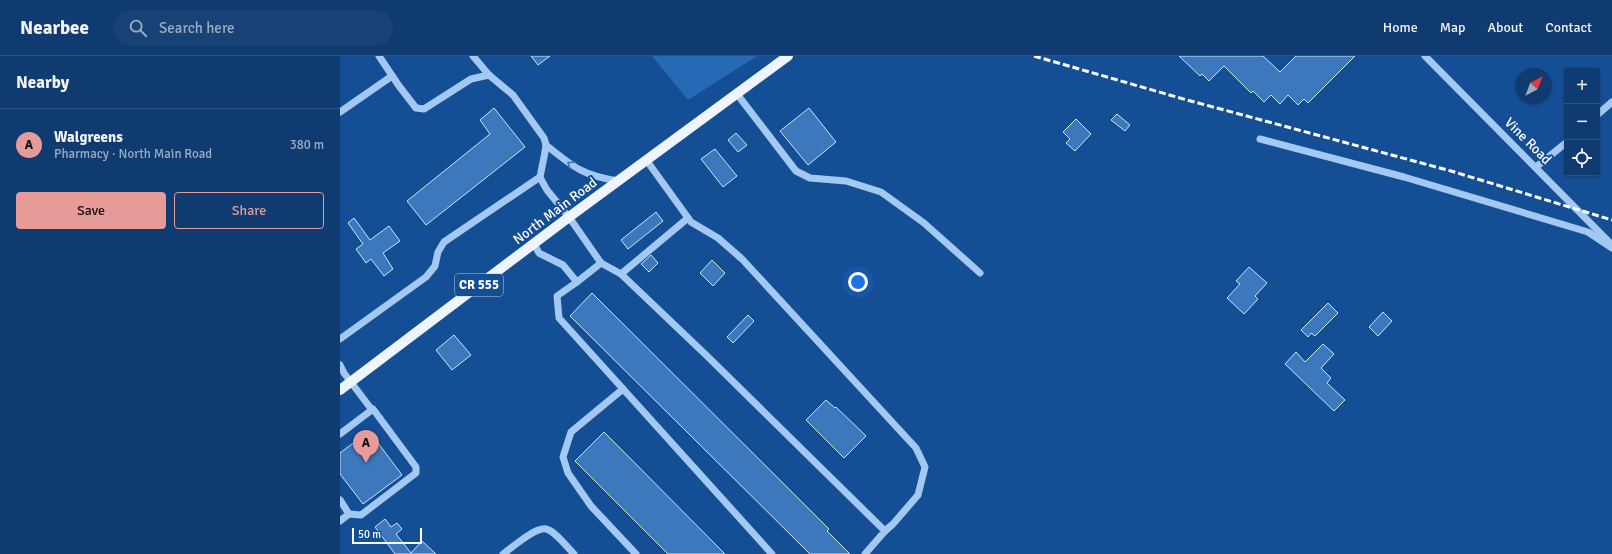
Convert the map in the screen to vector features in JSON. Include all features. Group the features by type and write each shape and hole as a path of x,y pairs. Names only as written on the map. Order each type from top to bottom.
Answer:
{"main road":[{"name":"North Main Road","path":"340,390 569,217 788,56"}],"street":[{"path":"379,56 416,108 424,109 471,79 490,75"},
{"path":"472,56 513,96 544,138 546,145 540,177 547,190 569,217 600,263 621,274 706,354 885,531"},
{"name":"Vine Road","path":"1425,56 1612,245"},
{"path":"340,112 392,76"},
{"path":"737,94 796,171 810,178 846,181 882,192 924,223 980,273"},
{"path":"1600,112 1612,102"},
{"path":"1260,139 1410,179 1588,232 1612,248"},
{"path":"1536,167 1564,144"},
{"path":"546,145 565,161 583,173 595,177 619,181"},
{"path":"647,161 691,222 718,238 742,259 916,448 925,467 918,495 865,554"},
{"path":"340,339 426,277 434,266 438,252 444,242 540,177"},
{"path":"621,274 688,218"},
{"path":"534,244 539,253 563,265 577,282"},
{"path":"600,263 557,296 559,318 772,554"},
{"path":"340,365 351,382 416,467 416,473 361,515 349,514 340,521"},
{"path":"623,389 571,432 563,457 568,473 591,506 636,554"},
{"path":"340,434 372,410"},
{"path":"340,500 349,514"},
{"path":"504,554 536,530 546,529 557,536 574,554"}],"shaded area":[{"path":"652,56 757,56 688,100"}],"building":[{"path":"531,56 550,56 538,65"},
{"path":"1179,56 1263,56 1280,72 1296,56 1355,56 1308,103 1304,99 1298,105 1288,95 1280,104 1271,95 1264,102 1253,91 1251,93 1224,66 1209,81 1202,74 1200,76"},
{"path":"494,108 525,147 426,225 407,201 490,134 480,120"},
{"path":"809,108 836,142 808,165 780,131"},
{"path":"1117,114 1130,125 1125,131 1111,120"},
{"path":"1076,119 1091,134 1075,151 1066,143 1070,139 1063,132"},
{"path":"736,133 747,145 738,152 728,140"},
{"path":"715,149 737,176 723,187 701,159"},
{"path":"656,212 663,221 628,249 621,240"},
{"path":"354,218 370,240 389,226 400,241 383,253 393,269 384,276 371,259 366,263 356,249 363,244 348,223"},
{"path":"651,255 658,263 649,272 641,264"},
{"path":"712,260 725,273 713,286 700,273"},
{"path":"1249,267 1267,283 1255,296 1258,299 1244,314 1227,298 1240,284 1236,281"},
{"path":"592,293 829,529 827,531 850,554 810,554 570,316"},
{"path":"1328,303 1338,313 1315,336 1311,333 1308,337 1301,330"},
{"path":"1383,312 1392,321 1378,336 1369,327"},
{"path":"748,315 754,321 733,343 727,337"},
{"path":"454,335 471,355 452,370 436,350"},
{"path":"1323,344 1334,354 1321,368 1331,378 1327,383 1345,400 1334,411 1285,364 1296,352 1305,362"},
{"path":"826,400 835,408 836,407 866,436 844,458 806,420"},
{"path":"369,431 402,475 363,504 340,474 340,453"},
{"path":"604,432 725,554 668,554 575,461"},
{"path":"385,519 391,527 397,523 402,529 396,534 411,553 422,541 436,554 395,554 375,527"}],"railway":[{"path":"1034,56 1187,100 1451,171 1612,220"}],"place":[{"name":"Walgreens","path":"366,463"}]}
